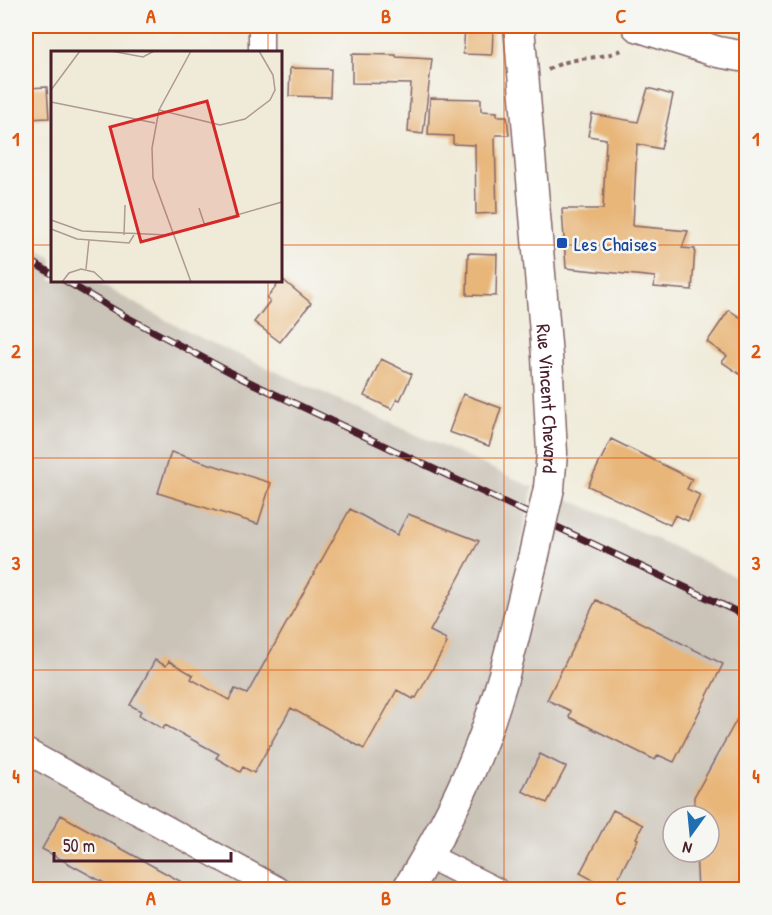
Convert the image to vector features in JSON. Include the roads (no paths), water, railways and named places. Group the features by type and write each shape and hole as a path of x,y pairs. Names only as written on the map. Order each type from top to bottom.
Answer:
{"street":[{"path":"261,26 261,51"},
{"name":"Rue Vincent Chevard","path":"407,890 428,856 478,752 504,675 549,488 552,453 547,356 519,26"},
{"path":"638,26 718,52 747,57"},
{"path":"26,752 279,890"},
{"path":"428,856 496,890"}],"railway":[{"path":"26,258 51,273"},
{"path":"67,282 123,315 241,378 746,616"}],"place":[{"name":"Les Chaises","path":"562,243"}]}
